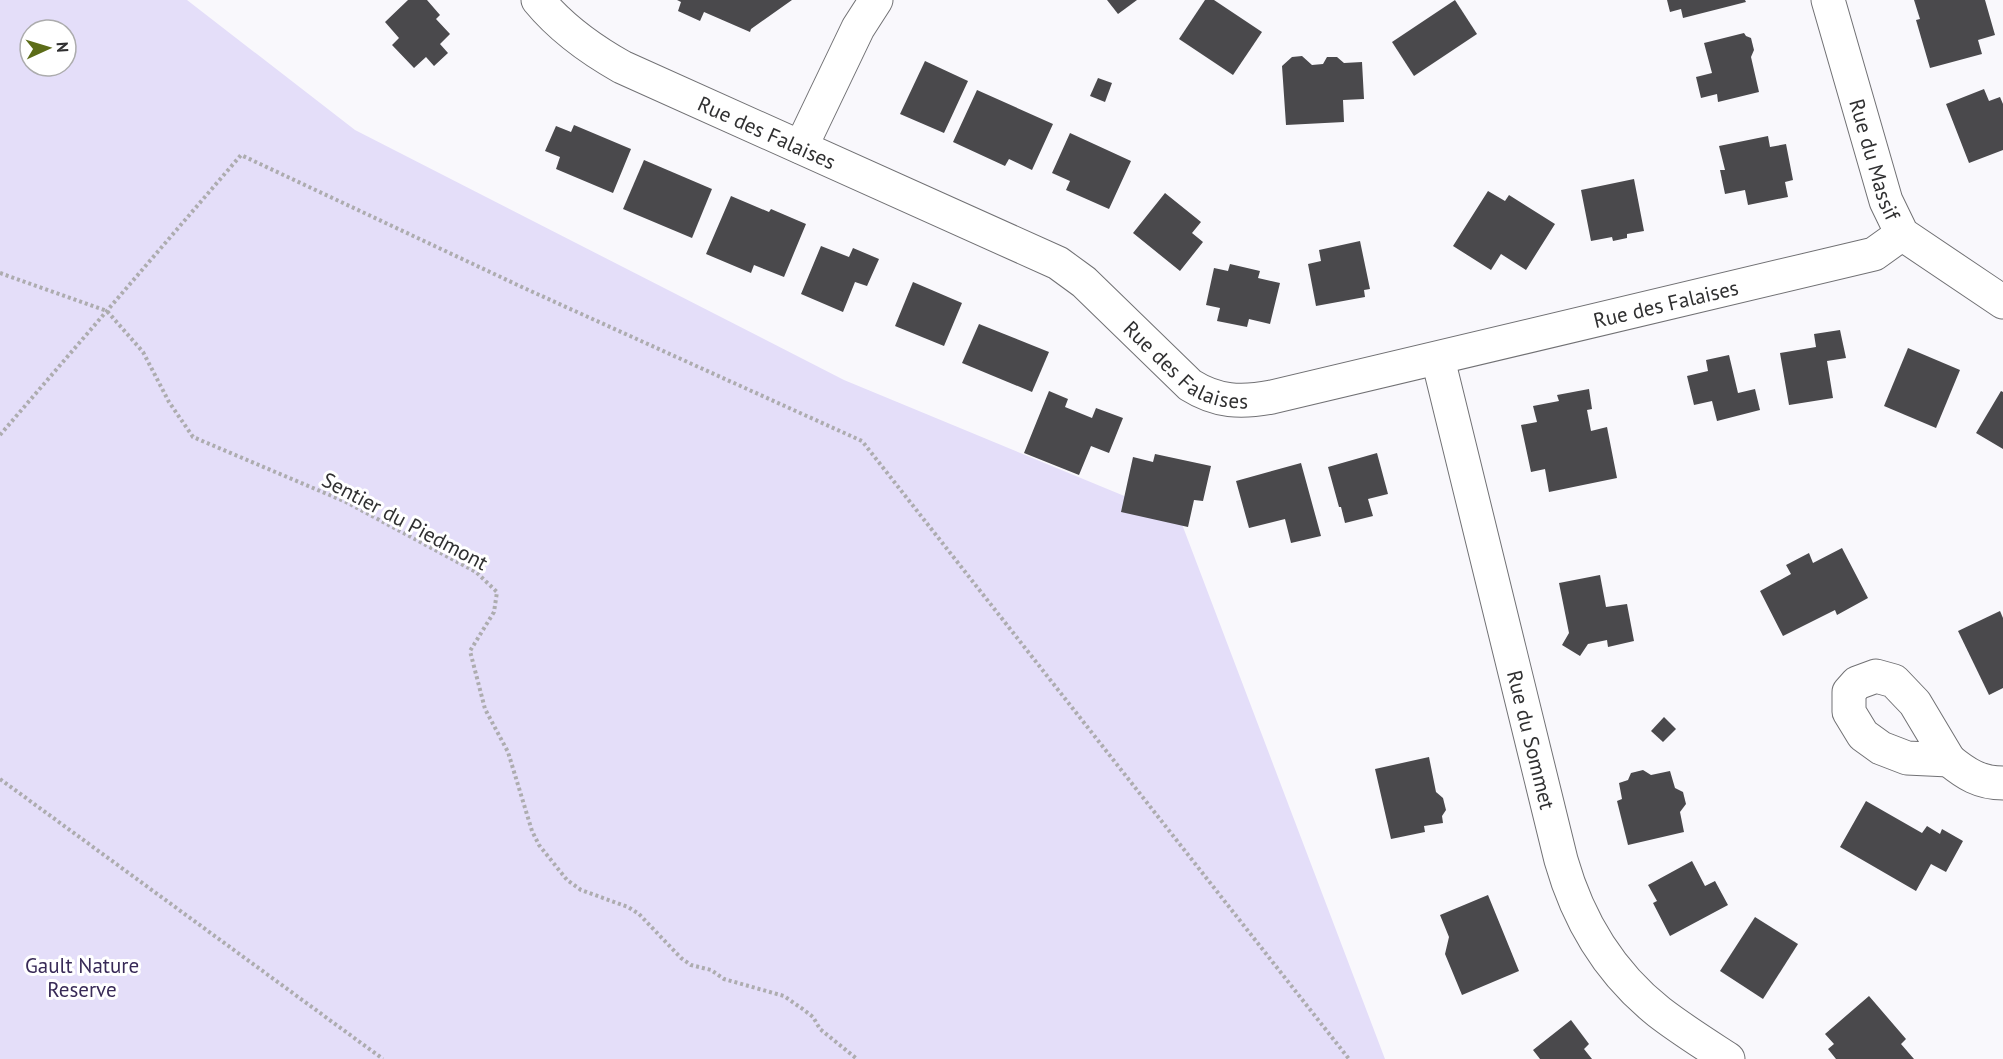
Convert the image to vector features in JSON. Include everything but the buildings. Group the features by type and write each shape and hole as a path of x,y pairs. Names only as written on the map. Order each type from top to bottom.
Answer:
{"street":[{"name":"Rue des Falaises","path":"538,0 570,32 603,57 1058,263 1084,282 1181,377 1201,392 1224,400 1249,401 1438,359 1874,254 1902,234"},
{"path":"801,147 858,28 876,0"},
{"name":"Rue du Massif","path":"1828,0 1887,201 1902,234 2003,302"},
{"name":"Rue du Sommet","path":"1438,359 1561,860 1575,903 1597,944 1625,980 1659,1012 1728,1059"},
{"path":"1949,760 1977,779 2003,783"}],"path":[{"path":"0,435 241,155 524,288 862,441 1349,1059"},
{"name":"Sentier du Piedmont","path":"0,273 106,311 143,352 169,402 193,437 346,502 476,572 496,592 494,612 470,651 485,709 508,752 532,831 539,845 567,880 581,891 639,914 681,958 691,965 711,970 724,979 784,996 813,1017 820,1029 857,1059"},
{"path":"0,779 383,1059"}],"green space":[{"name":"Gault Nature Reserve","path":"0,0 187,0 355,130 844,380 1180,519 1385,1059 0,1059"}]}
